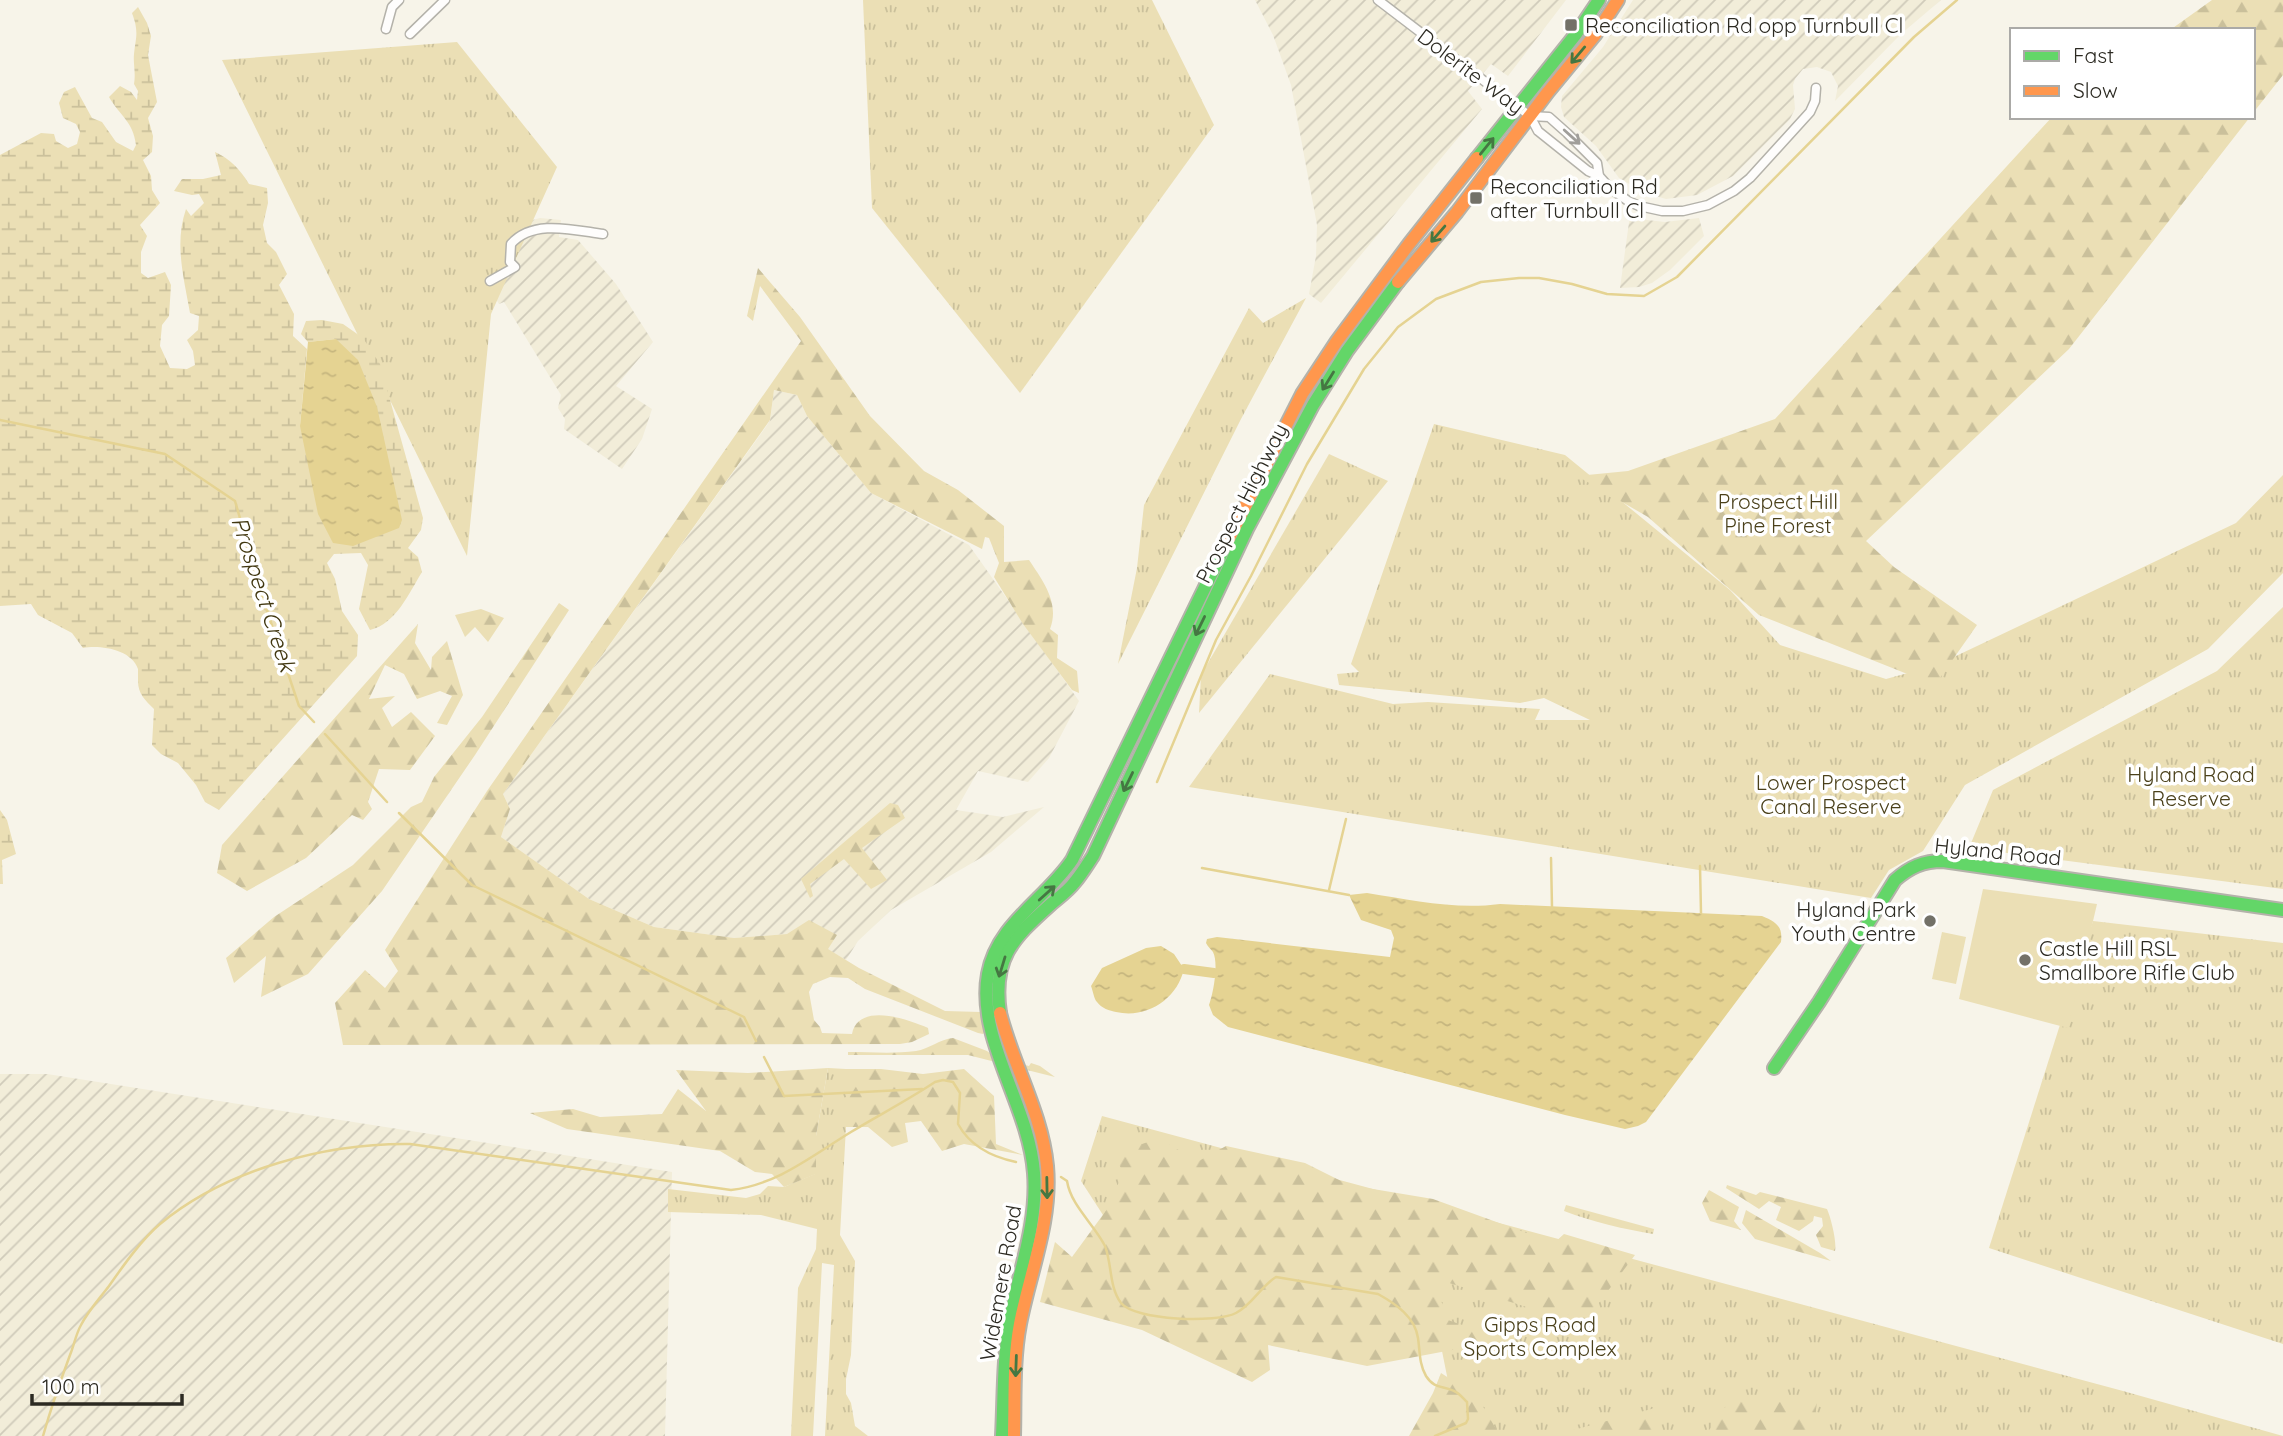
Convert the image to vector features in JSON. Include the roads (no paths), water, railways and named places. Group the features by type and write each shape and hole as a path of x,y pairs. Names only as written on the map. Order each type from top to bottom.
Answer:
{"main road":[{"name":"Prospect Highway","path":"1001,1059 990,1028 986,1001 988,971 998,945 1020,914 1059,881 1072,860 1302,394 1375,289 1576,34 1599,0"},
{"name":"Prospect Highway","path":"1016,1063 1002,1024 998,1003 999,975 1012,944 1028,923 1074,884 1093,856 1247,529 1313,405 1346,351 1403,275 1457,212 1595,35 1618,0"},
{"name":"Hyland Road","path":"1774,1068 1819,1002 1895,880 1909,867 1924,861 1943,861 2283,910"},
{"name":"Widemere Road","path":"1001,1059 1019,1090"},
{"name":"Widemere Road","path":"1002,1436 1007,1340 1047,1193 1038,1149 1024,1118 1016,1063"},
{"name":"Widemere Road","path":"1014,1436 1018,1336 1039,1226"}],"street":[{"path":"386,29 393,7 399,0"},
{"path":"410,34 445,0"},
{"name":"Dolerite Way","path":"1378,0 1530,116"},
{"path":"1530,116 1538,131 1588,171 1599,176 1618,194 1639,206 1662,211 1683,211 1708,205 1734,191 1750,178 1810,112 1815,101 1816,88"},
{"path":"1530,116 1549,117 1567,132 1597,163 1599,176"},
{"path":"490,281 515,267 510,262 511,244 518,236 541,228 603,233"}],"water":[{"path":"336,339 358,360 377,407 402,520 399,528 353,546 333,543 318,514 300,426 308,342"},
{"path":"1367,893 1467,906 1500,904 1762,916 1778,925 1781,942 1646,1122 1625,1129 1228,1027 1213,1015 1209,1005 1214,987 1215,957 1206,943 1207,939 1217,937 1390,957 1394,938 1391,930 1361,920 1349,895"},
{"path":"1161,946 1174,954 1184,969 1168,998 1149,1009 1128,1013 1114,1012 1099,1004 1091,986 1102,968 1146,948"}],"waterway":[{"path":"1157,782 1216,640 1307,464 1364,369 1398,327 1436,299 1481,282 1539,278 1607,294 1644,296 1677,277 1914,37 1957,0"},
{"name":"Prospect Creek","path":"0,420 165,454 235,501 266,608 299,706 314,722"},
{"name":"Prospect Creek","path":"325,734 387,802"},
{"name":"Prospect Creek","path":"399,813 472,885 744,1017 756,1041"},
{"path":"1329,890 1346,819"},
{"path":"1551,858 1552,907"},
{"path":"1700,866 1701,913"},
{"path":"1202,868 1349,895"},
{"path":"1184,969 1214,973"},
{"name":"Prospect Creek","path":"764,1057 784,1096 922,1089"},
{"path":"43,1436 81,1325 140,1245 153,1230 186,1205 215,1188 278,1163 344,1148 410,1144 731,1190 779,1176 935,1082 943,1080 953,1082 960,1093 958,1124 969,1139 990,1154 1016,1162"},
{"name":"Prospect Creek","path":"1061,1177 1067,1181 1073,1199 1105,1246 1114,1290 1121,1303 1129,1309 1159,1317 1195,1319 1226,1316 1242,1310 1276,1277 1378,1294 1391,1302 1409,1317 1416,1330 1422,1367 1429,1380 1456,1392 1467,1402 1466,1423 1435,1436"}],"place":[{"name":"Reconciliation Rd opp Turnbull Cl","path":"1571,25"},
{"name":"Reconciliation Rd after Turnbull Cl","path":"1476,198"},
{"name":"Hyland Park Youth Centre","path":"1930,921"},
{"name":"Castle Hill RSL Smallbore Rifle Club","path":"2025,960"}],"park label":[{"name":"Prospect Hill Pine Forest","path":"1778,513"},
{"name":"Hyland Road Reserve","path":"2191,786"},
{"name":"Lower Prospect Canal Reserve","path":"1831,794"},
{"name":"Gipps Road Sports Complex","path":"1540,1336"}]}
